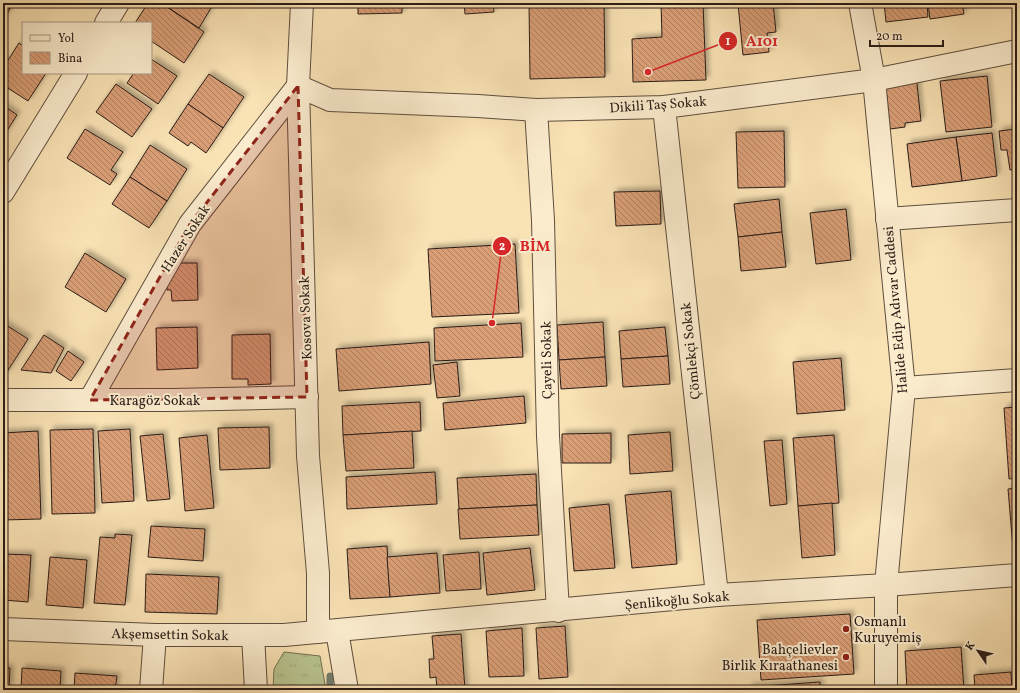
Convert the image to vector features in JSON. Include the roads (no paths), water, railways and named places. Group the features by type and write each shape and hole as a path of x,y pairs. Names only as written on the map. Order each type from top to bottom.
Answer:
{"street":[{"path":"107,22 118,3"},
{"name":"Kosova Sokak","path":"302,3 298,86 308,456 318,573 328,631 347,690"},
{"name":"Halide Edip Adıvar Caddesi","path":"860,3 874,80 904,388 886,585 886,690"},
{"name":"Dikili Taş Sokak","path":"298,86 330,100 536,110 664,107 874,80 1017,51"},
{"path":"3,192 75,74"},
{"name":"Hazer Sokak","path":"90,400 190,224 298,86"},
{"name":"Çömlekçi Sokak","path":"664,107 717,595"},
{"name":"Çayeli Sokak","path":"536,110 543,220 548,436 558,611"},
{"path":"887,219 1017,210"},
{"path":"904,388 1017,380"},
{"name":"Karagöz Sokak","path":"3,400 307,397"},
{"name":"Şenlikoğlu Sokak","path":"328,631 558,611 717,595 886,585 1017,575"},
{"name":"Akşemsettin Sokak","path":"3,628 155,635 253,635 328,631"},
{"path":"151,690 155,635"},
{"path":"253,635 256,690"}],"waterway":[{"path":"330,676 330,690"}],"place":[{"name":"A101","path":"648,72"},
{"name":"BİM","path":"492,323"},
{"name":"Osmanlı Kuruyemiş","path":"846,629"},
{"name":"Bahçelievler Birlik Kıraathanesi","path":"846,657"}]}
